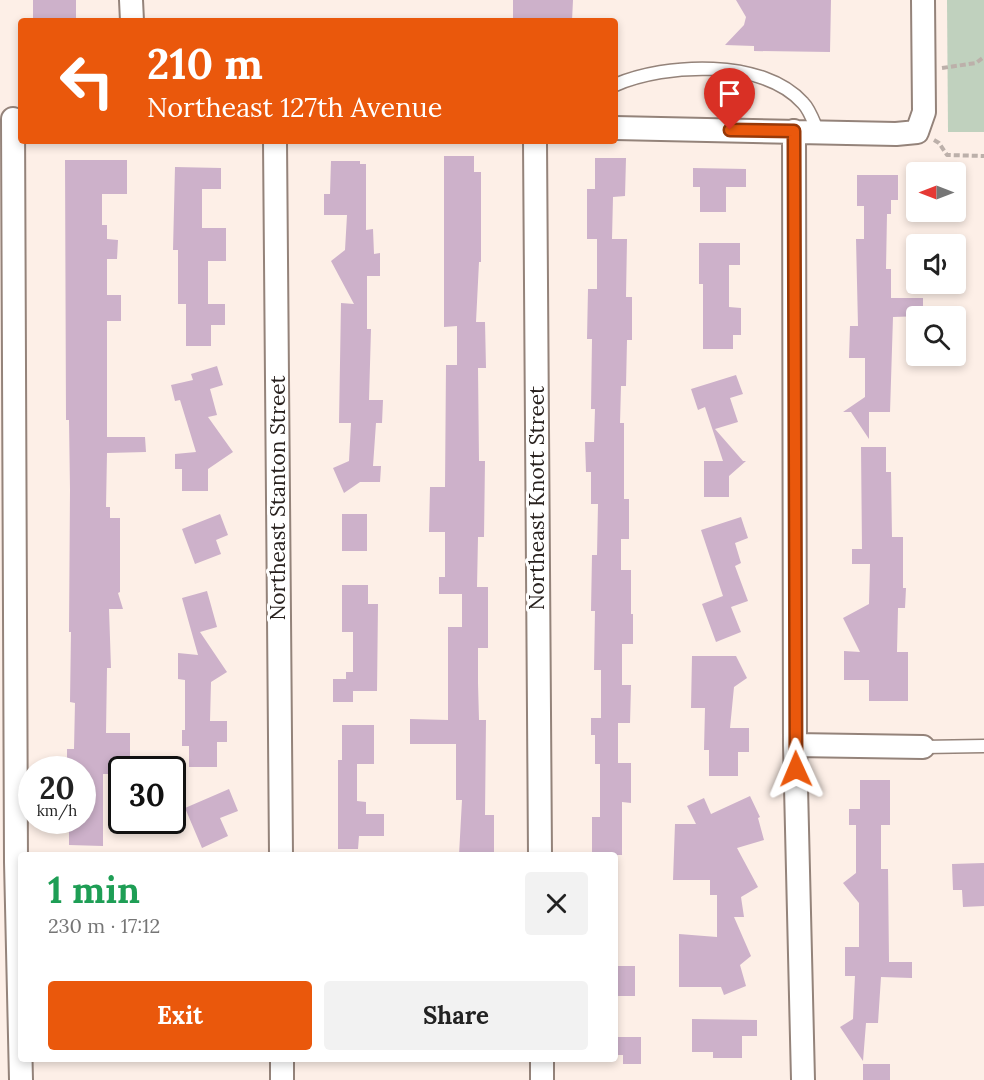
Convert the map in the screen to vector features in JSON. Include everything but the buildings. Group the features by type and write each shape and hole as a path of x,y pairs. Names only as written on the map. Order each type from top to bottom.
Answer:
{"street":[{"path":"131,0 132,18"},
{"path":"618,128 896,134 917,132 924,112 923,0"},
{"path":"11,119 18,949"},
{"path":"794,131 795,745 803,1080"},
{"name":"Northeast Stanton Street","path":"275,144 281,852"},
{"name":"Northeast Knott Street","path":"535,144 540,852"},
{"path":"795,745 923,747"},
{"path":"21,1062 21,1080"},
{"path":"282,1062 282,1080"},
{"path":"542,1062 542,1080"}],"lane":[{"path":"618,84 635,76 673,68 709,68 760,76 785,87 805,104 818,132"},
{"path":"923,747 984,746"}],"path":[{"path":"924,71 976,63 984,57"},
{"path":"917,132 939,143 947,155 984,156"}],"green space":[{"path":"947,0 984,0 984,132 948,132"}],"route":[{"path":"730,130 794,131 796,769"}]}
